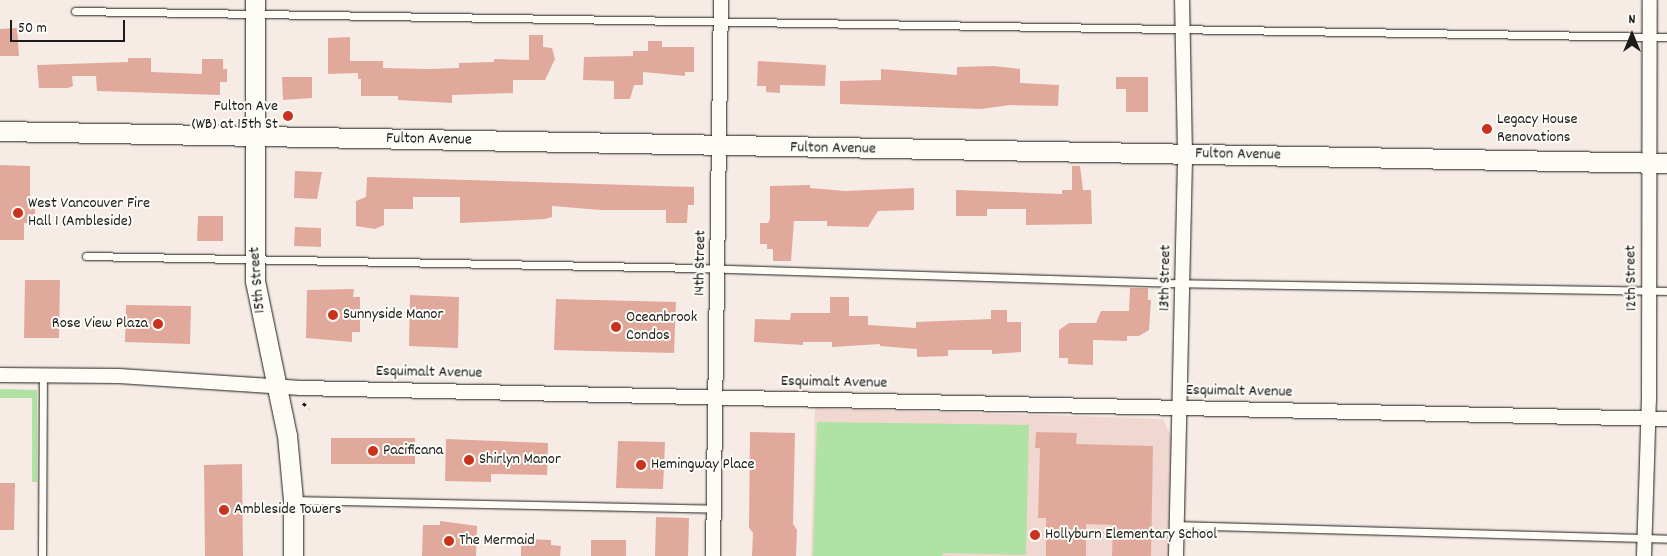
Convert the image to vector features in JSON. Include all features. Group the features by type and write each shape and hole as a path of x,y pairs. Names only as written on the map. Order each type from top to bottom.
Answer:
{"street":[{"name":"14th Street","path":"713,556 719,268 721,0"},
{"name":"13th Street","path":"1176,556 1182,408 1185,154 1182,0"},
{"name":"12th Street","path":"1644,556 1649,419 1650,290 1648,162 1650,0"},
{"name":"15th Street","path":"255,7 255,259 259,308 287,435 293,500 293,556"},
{"name":"Fulton Avenue","path":"0,131 720,147 1667,163"},
{"name":"Esquimalt Avenue","path":"0,374 119,376 276,387 1667,419"}],"lane":[{"path":"75,12 255,7 720,21 1667,37"},
{"path":"86,256 719,268 1183,283 1667,291"},
{"path":"42,556 43,375"},
{"path":"293,500 714,509"},
{"path":"1177,525 1667,540"}],"shaded area":[{"path":"815,408 1163,419 1172,439 1169,556 811,556"}],"green space":[{"path":"0,389 37,390 37,482 32,482 32,398 0,398"},
{"path":"817,422 1029,425 1026,555 943,553 942,556 813,556"}],"building":[{"path":"17,28 19,56 0,56 0,29"},
{"path":"529,35 543,35 543,47 552,48 555,59 545,80 513,80 513,93 452,95 452,103 398,100 398,96 361,96 361,79 358,79 358,73 328,74 328,38 350,37 350,61 383,61 383,68 429,69 459,68 459,63 494,62 494,59 529,60"},
{"path":"648,41 662,41 662,47 694,47 694,72 685,72 685,76 643,72 643,85 634,85 630,99 614,99 614,81 583,80 584,57 633,56 633,51 648,51"},
{"path":"128,58 151,58 151,72 202,74 202,59 223,59 223,69 227,69 227,82 220,82 220,95 97,91 96,76 72,76 73,86 68,88 39,88 37,65 128,62"},
{"path":"758,61 826,65 825,86 780,85 780,93 766,92 766,86 757,86"},
{"path":"994,66 1020,69 1020,83 1059,85 1058,106 1010,105 981,109 840,104 840,81 881,80 881,69 957,75 957,67"},
{"path":"282,77 312,77 312,98 283,100"},
{"path":"1116,77 1148,77 1148,112 1126,112 1126,89 1116,89"},
{"name":"West Vancouver Fire Hall 1 (Ambleside)","path":"0,165 30,166 30,202 35,202 35,224 24,223 24,240 0,240"},
{"path":"1072,166 1080,166 1083,190 1091,190 1092,224 1026,225 1026,209 987,209 987,216 956,216 956,190 1062,194 1062,190 1072,190"},
{"path":"295,171 322,172 317,199 294,198"},
{"path":"367,177 694,187 694,205 688,205 687,223 666,223 666,210 601,210 552,206 552,217 545,219 460,223 460,197 413,197 413,209 384,209 384,225 375,229 356,226 356,201 366,197"},
{"path":"810,185 810,188 845,191 914,188 914,210 878,211 868,227 827,226 827,221 794,221 791,261 773,261 773,249 767,249 767,244 760,244 760,223 768,223 770,219 770,186"},
{"path":"198,216 223,216 223,241 197,241"},
{"path":"295,227 321,228 321,247 294,246"},
{"path":"25,280 60,280 59,338 24,338"},
{"path":"1130,288 1148,288 1148,300 1151,300 1149,330 1139,336 1127,336 1127,341 1093,340 1093,365 1068,364 1068,358 1059,358 1059,330 1069,323 1096,323 1101,311 1129,311"},
{"name":"Sunnyside Manor","path":"354,289 353,297 360,297 360,332 352,332 352,342 306,338 307,290"},
{"path":"410,295 459,297 458,348 409,346"},
{"path":"830,297 849,297 849,316 868,316 868,325 916,328 916,322 991,319 991,310 1007,310 1007,322 1021,322 1021,352 992,354 992,350 948,350 948,356 917,357 917,349 880,346 880,344 832,347 832,342 803,342 803,345 754,342 755,319 790,320 791,313 830,313"},
{"name":"Oceanbrook Condos","path":"556,299 676,302 674,353 554,350"},
{"name":"Rose View Plaza","path":"126,305 191,306 190,344 125,342"},
{"path":"750,432 795,433 793,524 797,530 796,556 752,556 753,533 749,528"},
{"name":"Hollyburn Elementary School","path":"1036,432 1077,433 1076,444 1153,446 1151,556 1112,556 1113,525 1086,524 1086,556 1046,556 1046,518 1038,518 1040,448 1035,448"},
{"name":"Pacificana","path":"331,438 415,438 415,464 331,464"},
{"path":"446,439 548,443 547,475 491,474 491,482 445,481"},
{"name":"Hemingway Place","path":"618,441 665,442 663,489 616,488"},
{"name":"Ambleside Towers","path":"242,464 243,556 205,556 204,465"},
{"path":"0,483 15,483 14,530 0,530"},
{"path":"656,517 689,518 688,556 655,556"},
{"name":"The Mermaid","path":"440,521 477,526 476,556 422,556 423,525 440,525"},
{"path":"527,539 551,540 551,545 561,546 560,556 521,556 521,544 526,544"},
{"path":"591,540 626,540 626,556 591,556"}],"place":[{"name":"Fulton Ave (WB) at 15th St","path":"288,116"},
{"name":"Legacy House Renovations","path":"1487,129"},
{"name":"West Vancouver Fire Hall 1 (Ambleside)","path":"18,213"},
{"name":"Sunnyside Manor","path":"333,315"},
{"name":"Rose View Plaza","path":"158,324"},
{"name":"Oceanbrook Condos","path":"616,327"},
{"name":"Pacificana","path":"373,451"},
{"name":"Shirlyn Manor","path":"469,460"},
{"name":"Hemingway Place","path":"641,465"},
{"name":"Ambleside Towers","path":"224,510"},
{"name":"Hollyburn Elementary School","path":"1035,535"},
{"name":"The Mermaid","path":"449,541"}]}
